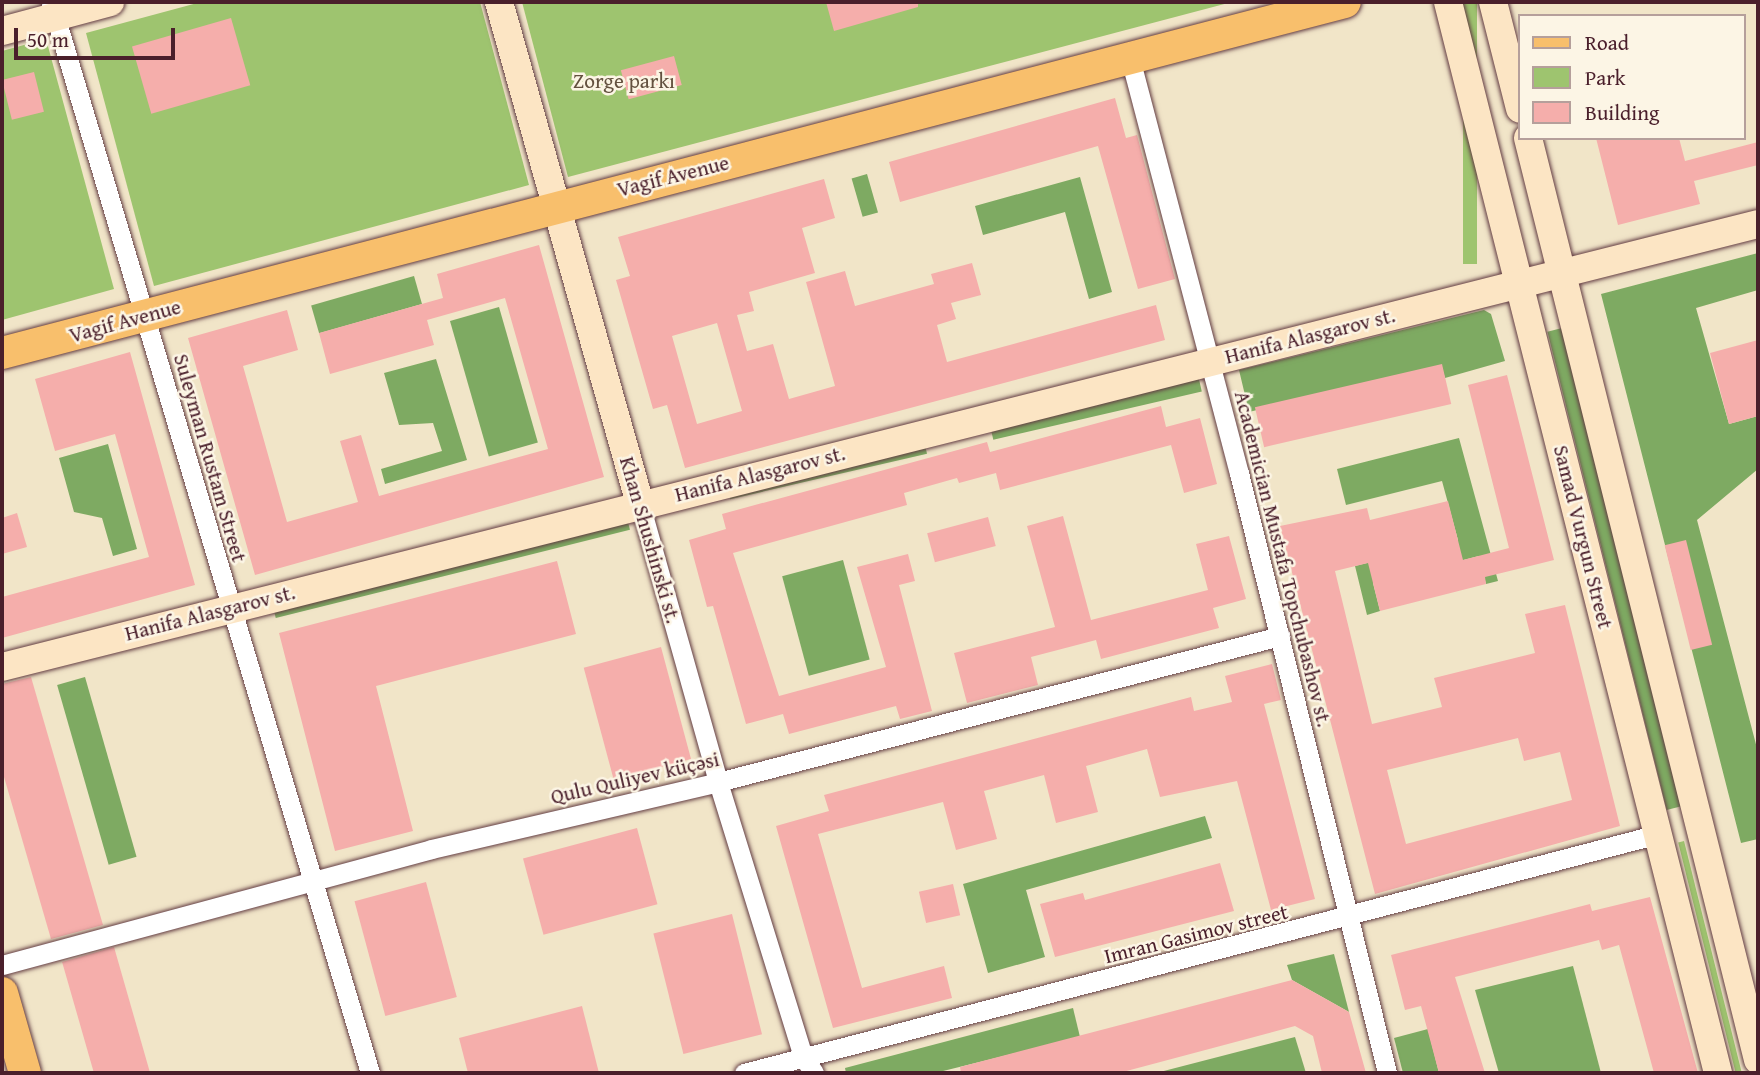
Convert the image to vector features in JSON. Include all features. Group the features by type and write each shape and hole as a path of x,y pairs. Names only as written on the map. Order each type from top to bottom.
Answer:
{"main road":[{"name":"Vagif Avenue","path":"2,353 1345,2"},
{"path":"2,993 25,1073"}],"street":[{"path":"2,31 53,9 110,2"},
{"name":"Khan Shushinski st.","path":"499,2 718,782 807,1068"},
{"name":"Samad Vurgun Street","path":"1448,2 1718,1073"},
{"path":"1493,2 1518,101"},
{"name":"Suleyman Rustam Street","path":"53,9 310,881 370,1073"},
{"name":"Academician Mustafa Topchubashov st.","path":"1129,58 1210,360 1387,1073"},
{"name":"Samad Vurgun Street","path":"1528,140 1758,1060"},
{"path":"1562,274 1758,224"},
{"name":"Hanifa Alasgarov st.","path":"2,667 1210,360 1562,274"},
{"name":"Qulu Quliyev küçəsi","path":"2,965 310,881 718,782 1280,636"},
{"path":"1658,834 1700,822"},
{"name":"Imran Gasimov street","path":"744,1073 807,1068 1658,834"}],"green space":[{"path":"201,2 480,2 529,185 154,286 86,33"},
{"name":"Zorge parkı","path":"522,2 1232,2 568,177"},
{"path":"1463,2 1477,2 1477,264 1463,264"},
{"path":"46,39 114,289 2,320 2,51"},
{"path":"867,174 878,212 863,217 852,178"},
{"path":"1080,177 1112,292 1089,299 1065,212 983,235 975,206"},
{"path":"1758,253 1758,290 1696,308 1729,424 1758,416 1758,469 1697,520 1758,752 1758,839 1741,843 1601,294"},
{"path":"414,276 422,304 319,333 311,305"},
{"path":"499,307 538,443 489,457 450,321"},
{"path":"1484,310 1491,314 1505,361 1445,378 1441,365 1249,412 1239,370"},
{"path":"1562,328 1681,806 1667,810 1547,332"},
{"path":"436,359 467,460 385,484 381,469 442,451 433,423 399,425 384,373"},
{"path":"1198,375 1202,392 993,440 989,423"},
{"path":"1459,438 1498,581 1486,584 1479,556 1373,583 1380,611 1367,615 1355,566 1458,540 1442,481 1346,505 1337,469"},
{"path":"108,444 137,549 113,556 102,518 74,512 59,458"},
{"path":"925,445 927,454 730,499 728,490"},
{"path":"628,522 630,530 276,618 274,610"},
{"path":"843,560 870,659 809,676 782,576"},
{"path":"85,677 137,857 109,865 57,685"},
{"path":"1205,816 1212,838 1026,890 1045,957 988,973 963,884"},
{"path":"1684,841 1742,1073 1736,1073 1678,842"},
{"path":"1334,954 1349,1012 1292,980 1287,965"},
{"path":"1573,966 1601,1073 1499,1073 1475,990"},
{"path":"1073,1008 1080,1037 935,1073 846,1073 845,1068"},
{"path":"1428,1029 1439,1073 1403,1073 1394,1038"},
{"path":"1295,1037 1306,1073 1156,1073"}],"building":[{"path":"826,2 918,2 918,7 834,31"},
{"path":"231,18 250,85 151,114 132,46"},
{"path":"674,56 682,85 629,99 621,70"},
{"path":"34,72 44,112 12,120 2,80"},
{"path":"1115,98 1126,138 1137,135 1175,279 1138,289 1098,146 900,202 889,162"},
{"path":"1597,140 1680,140 1685,161 1758,142 1758,165 1694,181 1700,204 1618,225"},
{"path":"824,179 835,218 802,228 815,273 749,292 754,311 737,315 747,351 773,344 789,399 835,386 806,282 845,271 855,306 934,284 931,274 972,263 981,295 951,303 956,319 937,325 947,362 1156,305 1165,340 685,468 667,405 653,409 616,280 630,276 618,237","holes":["717,323 742,411 697,424 672,336"]},
{"path":"539,245 604,477 255,575 188,338 287,310 298,350 243,366 287,522 358,502 340,441 361,435 379,496 548,449 505,298 427,320 434,345 330,374 319,333 443,298 437,274"},
{"path":"1758,340 1758,416 1729,424 1710,353"},
{"path":"130,352 195,585 2,638 2,597 149,557 115,434 55,451 35,379"},
{"path":"1442,364 1451,404 1264,447 1255,407"},
{"path":"1507,375 1554,560 1485,577 1486,584 1380,611 1368,563 1335,571 1372,724 1442,707 1434,678 1535,653 1525,614 1565,605 1620,826 1375,894 1280,526 1367,508 1370,520 1448,501 1463,560 1509,548 1468,385","holes":["1518,738 1524,761 1560,752 1572,800 1406,844 1387,770"]},
{"path":"1161,406 1166,427 1200,418 1217,484 1184,493 1171,445 1000,490 996,473 959,483 957,478 904,493 907,505 733,553 779,696 886,667 857,567 908,554 915,581 899,585 932,711 900,719 896,706 789,734 783,714 746,724 713,606 707,607 689,540 726,529 722,514 987,442 990,452"},
{"path":"17,513 27,547 2,554 2,518"},
{"path":"1063,516 1091,620 1208,590 1196,544 1229,536 1246,599 1213,608 1219,628 1101,659 1096,640 1031,657 1038,685 967,703 954,653 1055,627 1027,526"},
{"path":"988,517 996,546 935,562 927,533"},
{"path":"1686,540 1712,645 1691,650 1665,545"},
{"path":"557,561 576,634 376,686 413,831 335,851 279,633"},
{"path":"661,647 691,759 614,780 584,668"},
{"path":"1272,664 1281,700 1264,704 1315,899 1271,910 1237,781 1160,797 1147,749 1086,766 1098,812 1056,823 1044,775 984,791 997,839 956,850 943,802 818,834 862,988 944,966 952,998 833,1028 776,826 829,811 824,795 1191,697 1194,711 1232,702 1225,676"},
{"path":"31,677 103,925 51,939 2,770 2,684"},
{"path":"637,828 657,904 543,935 523,859"},
{"path":"1220,863 1234,911 1055,957 1040,904 1083,893 1085,900"},
{"path":"426,882 457,997 385,1016 355,901"},
{"path":"953,884 960,915 926,923 919,892"},
{"path":"1650,897 1698,1073 1654,1073 1619,945 1602,950 1599,940 1455,977 1485,1073 1439,1073 1421,1006 1405,1010 1391,955 1590,904 1592,911"},
{"path":"732,914 762,1034 683,1054 653,934"},
{"path":"114,947 150,1073 94,1073 62,962"},
{"path":"1292,980 1349,1012 1366,1073 1322,1073 1313,1036 1295,1026 1119,1073 961,1073 960,1067"},
{"path":"582,1006 599,1073 468,1073 459,1038"}]}
